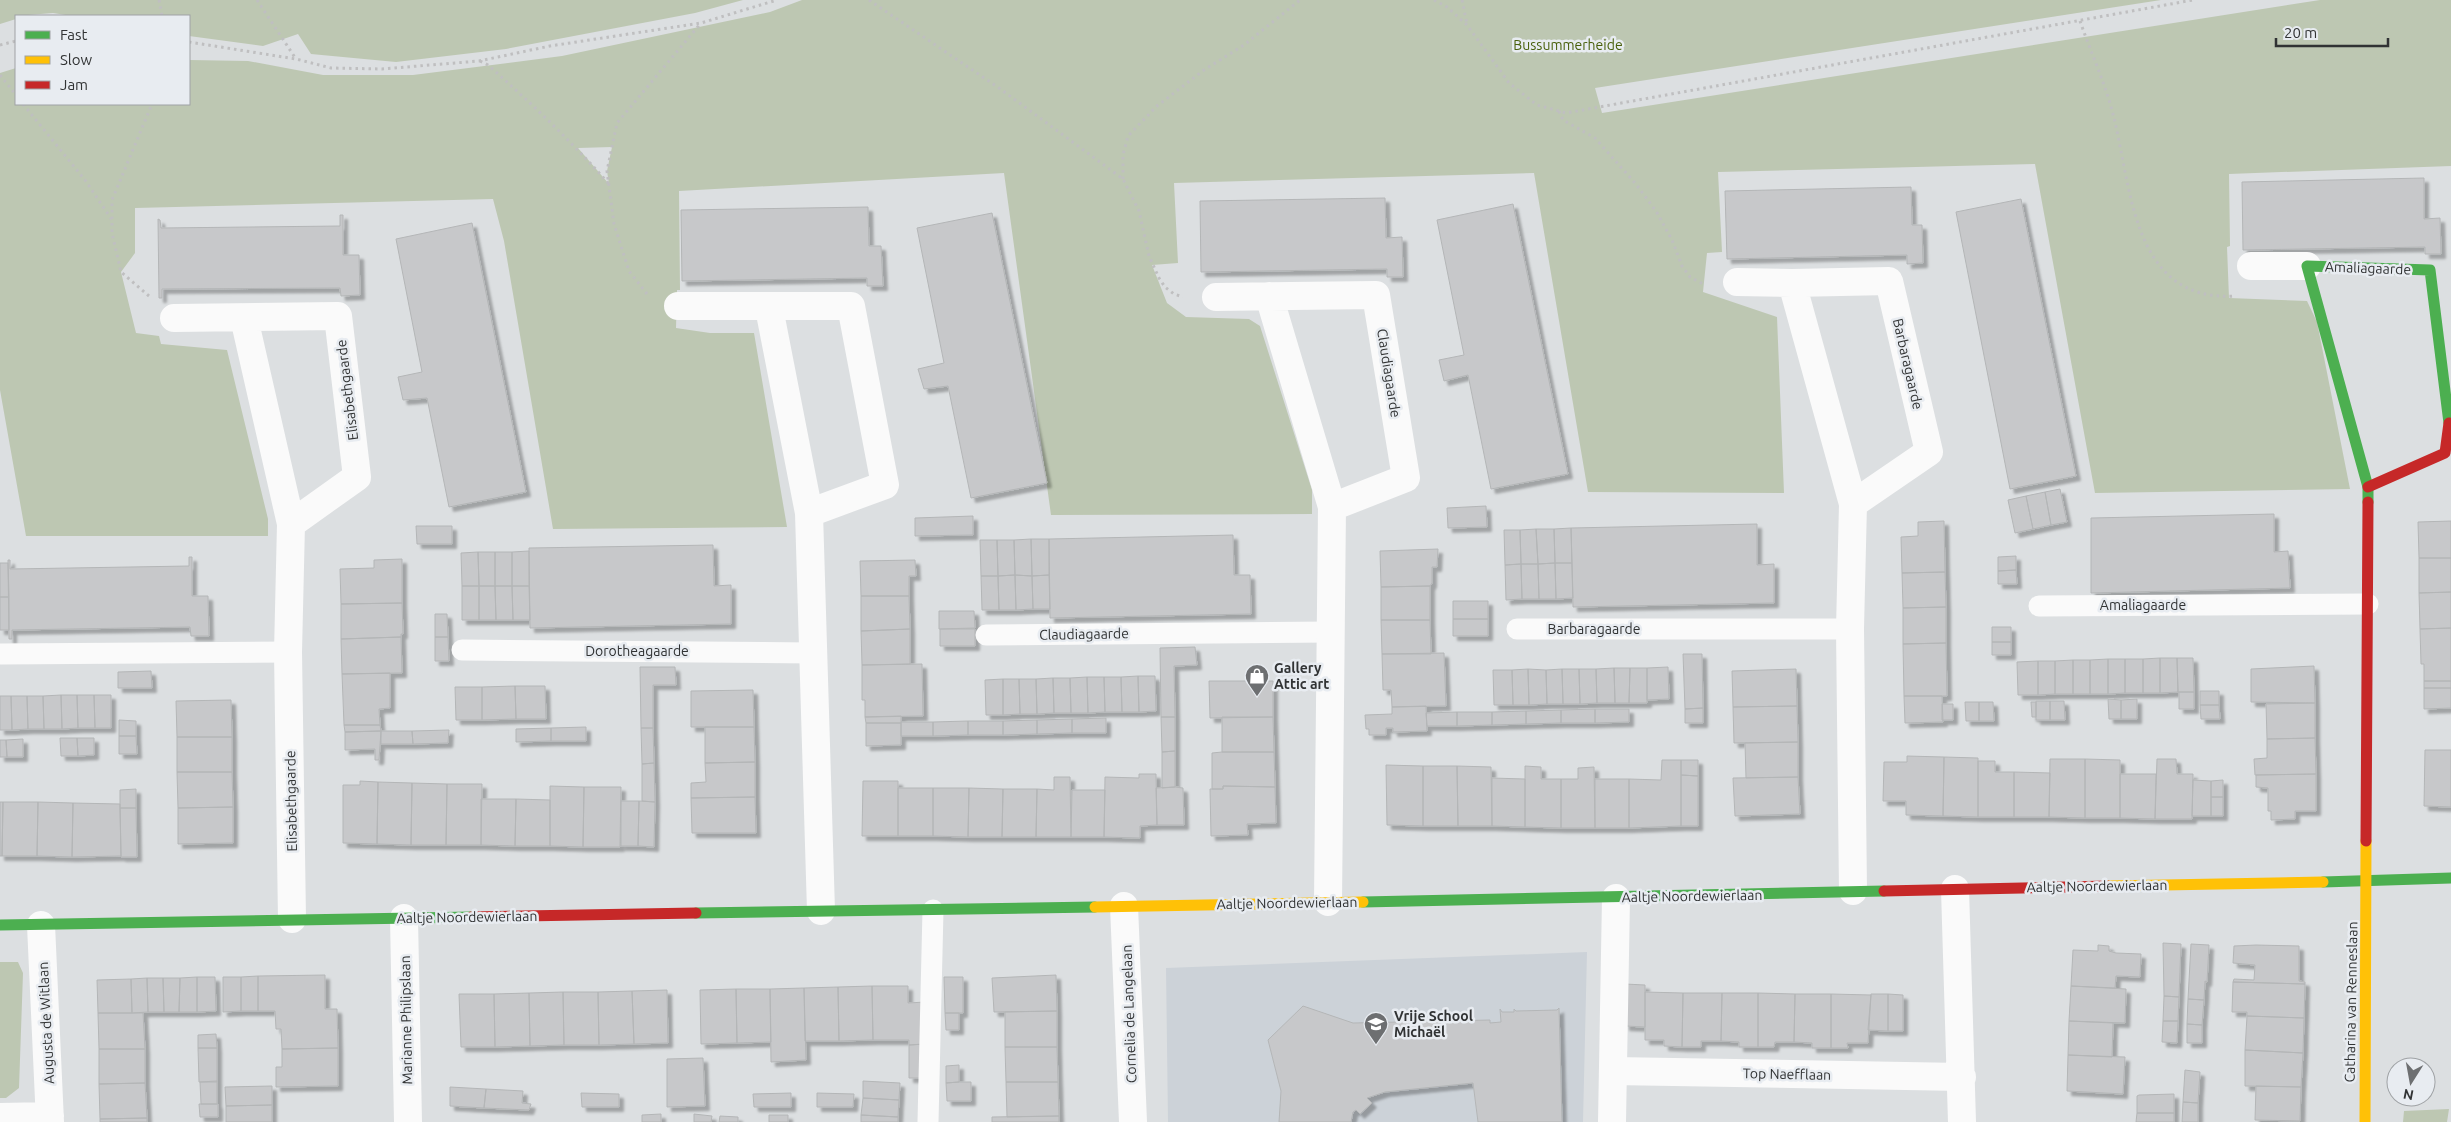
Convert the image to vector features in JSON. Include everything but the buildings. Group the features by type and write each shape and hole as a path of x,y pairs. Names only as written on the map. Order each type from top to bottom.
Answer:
{"street":[{"name":"Amaliagaarde","path":"2251,266 2430,270 2449,426 2445,453 2368,488"},
{"name":"Amaliagaarde","path":"2307,266 2368,488 2367,881"},
{"name":"Barbaragaarde","path":"1737,282 1888,281 1929,452 1853,504"},
{"path":"1792,283 1853,504 1850,629 1853,892"},
{"name":"Claudiagaarde","path":"1216,297 1376,294 1406,478 1332,507"},
{"path":"1269,296 1332,507 1328,902"},
{"path":"678,306 769,308 851,306 885,485 808,513"},
{"path":"769,308 808,513 821,911"},
{"name":"Elisabethgaarde","path":"174,318 338,316 357,477 291,524"},
{"name":"Elisabethgaarde","path":"244,318 291,524 288,652 292,919"},
{"name":"Aaltje Noordewierlaan","path":"0,925 1616,898 1955,888 2451,878"},
{"name":"Catharina van Renneslaan","path":"2364,1122 2367,881"},
{"path":"1955,888 1962,1122"},
{"path":"1612,1122 1616,898"},
{"name":"Cornelia de Langelaan","path":"1124,906 1133,1122"},
{"name":"Marianne Philipslaan","path":"404,918 408,1122"},
{"name":"Augusta de Witlaan","path":"41,925 50,1119"},
{"name":"Top Naefflaan","path":"1613,1071 1962,1077"},
{"path":"0,1117 50,1119"}],"lane":[{"name":"Amaliagaarde","path":"2039,606 2368,604"},
{"name":"Barbaragaarde","path":"1517,629 1850,629"},
{"name":"Claudiagaarde","path":"986,635 1331,632"},
{"name":"Dorotheagaarde","path":"462,650 813,652"},
{"path":"0,654 288,652"},
{"path":"928,1122 934,910"}],"path":[{"path":"159,0 162,15"},
{"path":"257,0 296,59"},
{"path":"190,42 296,59 331,68 382,69 480,61 550,46 701,23 777,0"},
{"path":"869,0 999,88 1123,179"},
{"path":"1216,297 1186,298 1174,294 1165,287 1149,256 1139,211 1123,179 1123,155 1128,136 1157,106 1204,70 1244,45 1300,0"},
{"path":"1434,0 1447,7 1467,25 1509,83 1536,105 1566,113 2193,0"},
{"path":"1462,0 1467,25"},
{"path":"2080,21 2113,116 2142,238 2151,256 2170,277 2188,288 2220,296 2240,295 2251,266"},
{"path":"678,306 657,307 629,271 614,224 608,171 617,124 701,23"},
{"path":"0,45 15,41"},
{"path":"480,61 539,110 609,184"},
{"path":"0,75 15,94"},
{"path":"24,105 85,180 112,221"},
{"path":"152,105 112,200 112,233 121,272 174,318"},
{"path":"1559,111 1563,120 1595,138 1635,183 1656,211 1672,240 1682,266 1690,277 1709,287 1726,292 1737,282"}],"shaded area":[{"name":"Vrije School Michaël","path":"1587,952 1583,1122 1168,1122 1166,968"}],"green space":[{"path":"0,0 743,0 695,13 506,49 396,62 311,54 298,34 263,46 190,36 190,15 66,15 53,13 15,15 15,19 0,24"},
{"name":"Bussummerheide","path":"802,0 2161,0 1595,88 1602,113 2320,0 2451,0 2451,166 2229,174 2230,246 2227,247 2229,298 2307,301 2317,322 2350,489 2095,493 2035,164 1718,172 1722,252 1707,253 1703,292 1777,317 1784,493 1588,492 1534,173 1174,183 1178,263 1152,265 1167,303 1186,317 1249,319 1260,326 1312,490 1312,514 1051,515 1004,173 679,191 680,290 677,290 676,328 710,333 754,333 787,527 553,529 504,241 493,199 135,208 135,253 121,272 136,333 159,336 161,344 227,350 268,519 268,536 26,536 0,390 0,73 15,68 15,105 190,105 190,60 248,61 323,75 413,75 562,56 770,12","holes":["612,147 607,171 609,184 578,148"]},
{"path":"0,962 18,962 23,973 19,1088 6,1098 0,1098"},
{"path":"2449,1109 2447,1122 2403,1122 2404,1111"}],"traffic: fast":[{"path":"2368,502 2368,487 2307,266 2430,270 2449,423"},
{"path":"2323,882 2451,878"},
{"path":"1363,902 1884,891"},
{"path":"696,913 1095,907"},
{"path":"0,925 471,917"}],"traffic: slow":[{"path":"2365,1122 2366,841"},
{"path":"2108,886 2323,882"},
{"path":"1095,907 1363,902"}],"traffic: jam":[{"path":"2368,487 2445,453 2449,423"},
{"path":"2366,841 2368,502"},
{"path":"1884,891 2108,886"},
{"path":"471,917 696,913"}],"place":[{"name":"Gallery Attic art","path":"1257,697"},
{"name":"Vrije School Michaël","path":"1376,1045"}]}
